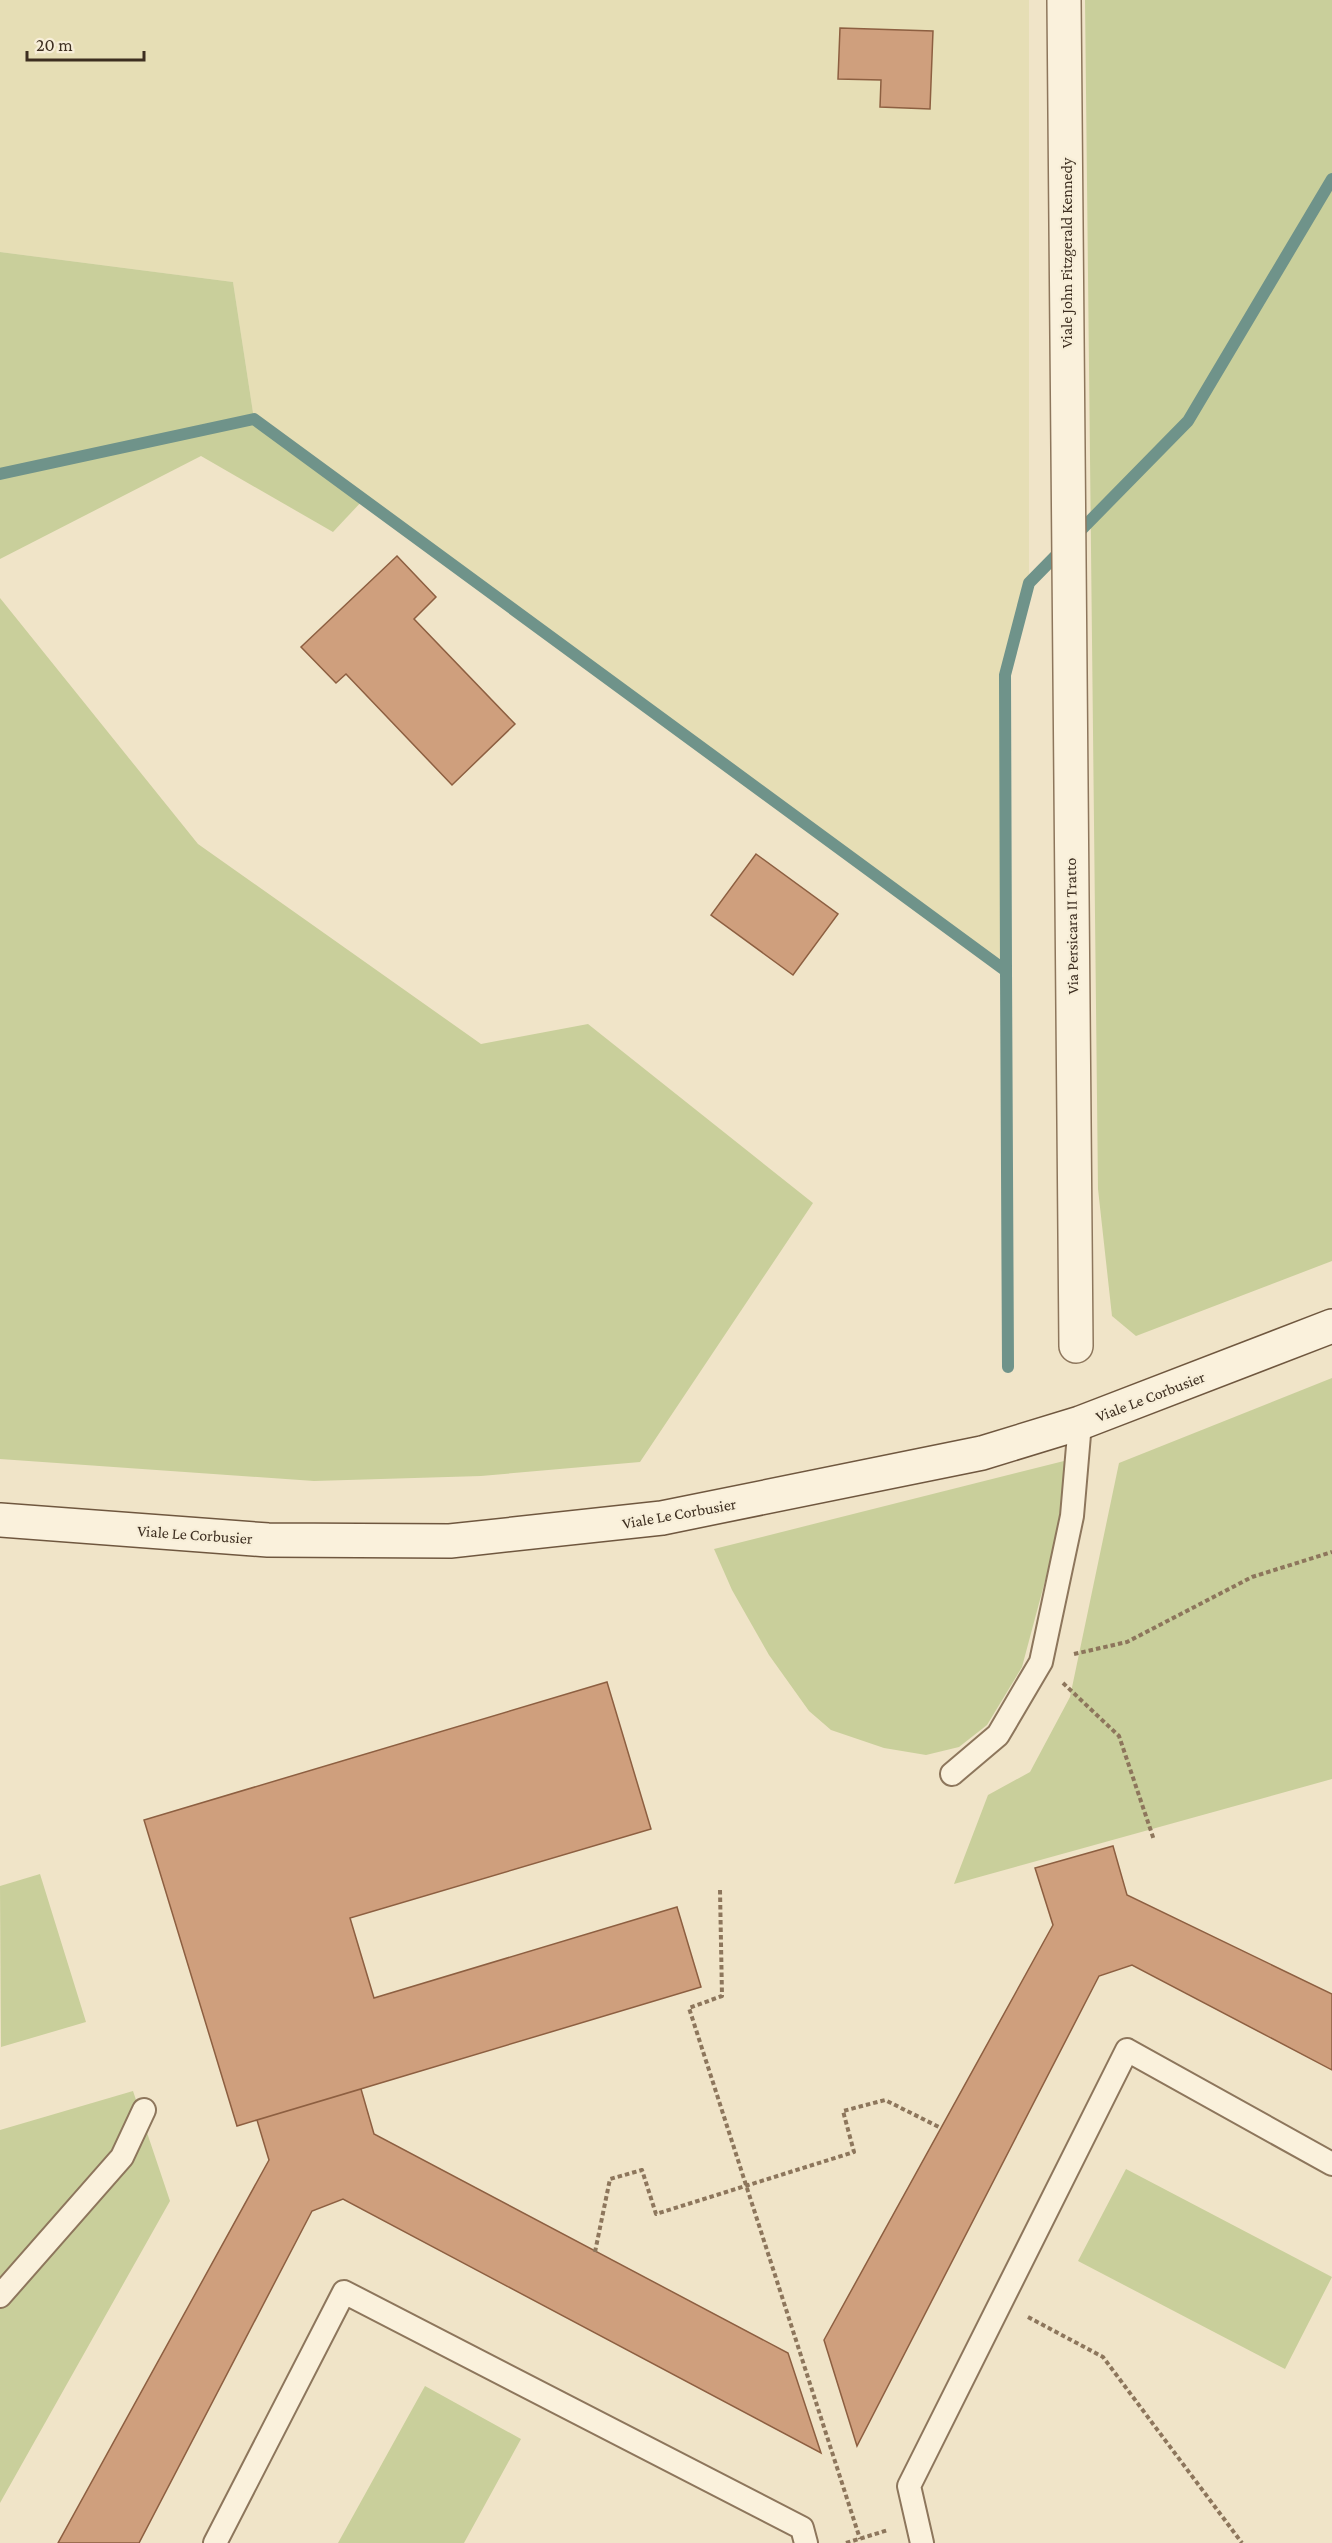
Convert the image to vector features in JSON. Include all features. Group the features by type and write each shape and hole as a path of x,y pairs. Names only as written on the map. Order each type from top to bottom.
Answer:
{"street":[{"name":"Viale John Fitzgerald Kennedy","path":"1064,0 1068,506"},
{"name":"Via Persicara II Tratto","path":"1068,506 1076,1346"},
{"name":"Viale Le Corbusier","path":"0,1520 268,1540 450,1541 662,1518 982,1453 1080,1423 1332,1326"}],"lane":[{"path":"952,1774 998,1736 1041,1662 1072,1516 1080,1423"},
{"path":"919,2532 909,2486 1127,2050 1332,2164"},
{"path":"0,2296 122,2157 144,2110"},
{"path":"215,2543 344,2292 802,2528 806,2543"}],"path":[{"path":"1041,1662 1128,1642 1252,1577 1332,1552"},
{"path":"1041,1662 1119,1736 1154,1840"},
{"path":"720,1890 722,1996 689,2008 860,2539"},
{"path":"595,2252 610,2179 642,2170 656,2214 854,2152 843,2111 885,2100 941,2128"},
{"path":"1001,2302 1103,2357 1242,2543"},
{"path":"846,2543 860,2539 919,2532"}],"shaded area":[{"path":"0,0 1029,0 1029,583 1005,675 1006,971 254,419 233,282 0,252"}],"green space":[{"path":"1085,0 1332,0 1332,1261 1136,1336 1112,1316 1098,1189"},
{"path":"0,252 233,282 254,419 363,500 333,532 201,456 0,559"},
{"path":"0,598 198,844 481,1044 588,1024 813,1203 640,1462 481,1476 314,1481 0,1459"},
{"path":"1332,1378 1332,1779 954,1884 988,1795 1030,1772 1070,1697 1119,1463"},
{"path":"1068,1460 1061,1521 1022,1667 987,1725 959,1747 926,1755 884,1748 831,1730 809,1711 769,1655 732,1590 714,1549"},
{"path":"40,1874 86,2022 1,2047 0,1886"},
{"path":"133,2091 170,2201 0,2503 0,2130"},
{"path":"1126,2169 1332,2277 1285,2369 1078,2261"},
{"path":"425,2386 521,2439 464,2543 338,2543"}],"building":[{"path":"840,28 933,31 930,109 880,107 881,80 838,79"},
{"path":"397,556 436,597 414,619 515,724 452,785 346,674 336,683 301,647"},
{"path":"756,854 838,914 793,975 711,915"},
{"path":"607,1682 651,1829 350,1918 374,1998 677,1907 701,1987 237,2126 144,1820"},
{"path":"1113,1846 1127,1895 1332,1994 1332,2070 1132,1965 1099,1976 857,2446 824,2340 1053,1925 1035,1868"},
{"path":"361,2089 374,2134 788,2353 821,2453 343,2199 312,2211 139,2543 58,2543 269,2160 257,2120"}],"waterway":[{"path":"0,474 254,419 1006,971 1005,675 1029,583 1188,421 1332,179"},
{"path":"1006,971 1008,1367"}]}
